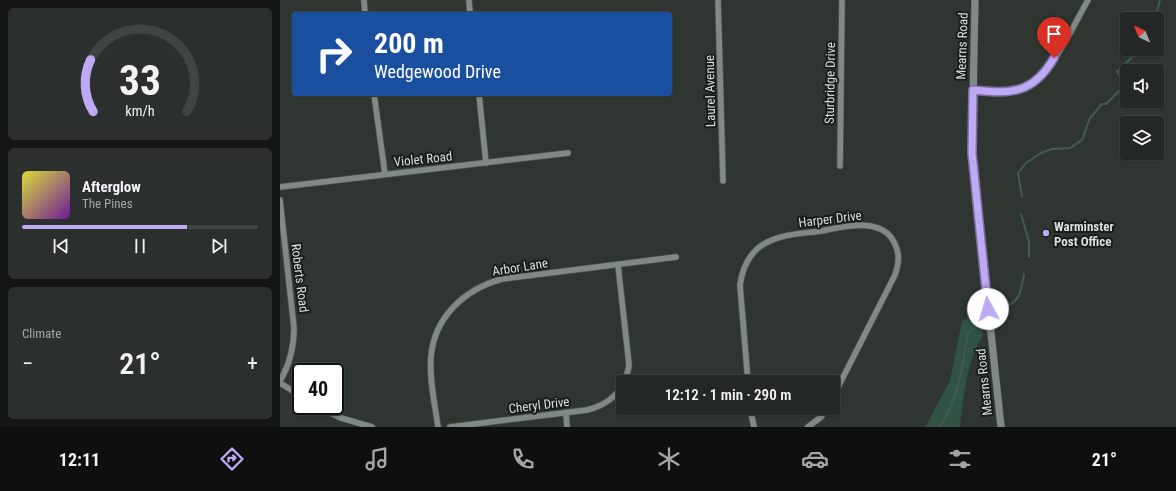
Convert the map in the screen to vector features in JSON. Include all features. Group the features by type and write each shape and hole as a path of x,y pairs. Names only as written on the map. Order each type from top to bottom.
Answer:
{"street":[{"path":"364,0 365,12"},
{"path":"469,0 470,12"},
{"name":"Laurel Avenue","path":"718,0 723,181"},
{"name":"Sturbridge Drive","path":"840,166 842,0"},
{"name":"Mearns Road","path":"975,0 972,153 1001,427"},
{"path":"973,90 1007,92 1026,88 1034,84 1047,70 1088,0"},
{"path":"374,96 385,174"},
{"path":"478,96 486,163"},
{"name":"Violet Road","path":"280,186 568,153"},
{"name":"Roberts Road","path":"280,200 294,315 294,335 290,360 280,382"},
{"name":"Harper Drive","path":"747,375 740,285 742,272 748,259 756,250 777,237 854,226 871,226 882,229 891,237 898,250 898,264 895,274 840,383"},
{"name":"Arbor Lane","path":"438,427 430,366 432,348 441,323 460,300 479,287 502,279 676,257"},
{"path":"618,265 628,355 626,375"},
{"path":"280,382 292,390"},
{"name":"Cheryl Drive","path":"450,427 587,410 605,404 616,394"},
{"path":"566,413 568,427"},
{"path":"335,415 372,427"},
{"path":"751,415 754,427"},
{"path":"808,427 822,415"}],"green space":[{"path":"980,312 983,336 969,368 964,392 960,427 925,427 950,381 962,321"}],"waterway":[{"path":"1157,12 1160,0"},
{"path":"1022,196 1018,173 1026,163 1041,153 1052,149 1070,148 1082,140 1090,118 1102,104 1106,104 1120,90 1124,82 1117,72 1132,56"},
{"path":"1021,214 1029,242 1029,257"},
{"path":"1002,308 1013,303 1019,296 1024,274"},
{"path":"940,427 956,393 962,370 968,333 979,325"}],"place":[{"name":"Warminster Post Office","path":"1046,233"}],"route":[{"path":"988,309 972,153 973,90 1007,92 1026,88 1034,84 1042,76 1054,58"}]}
